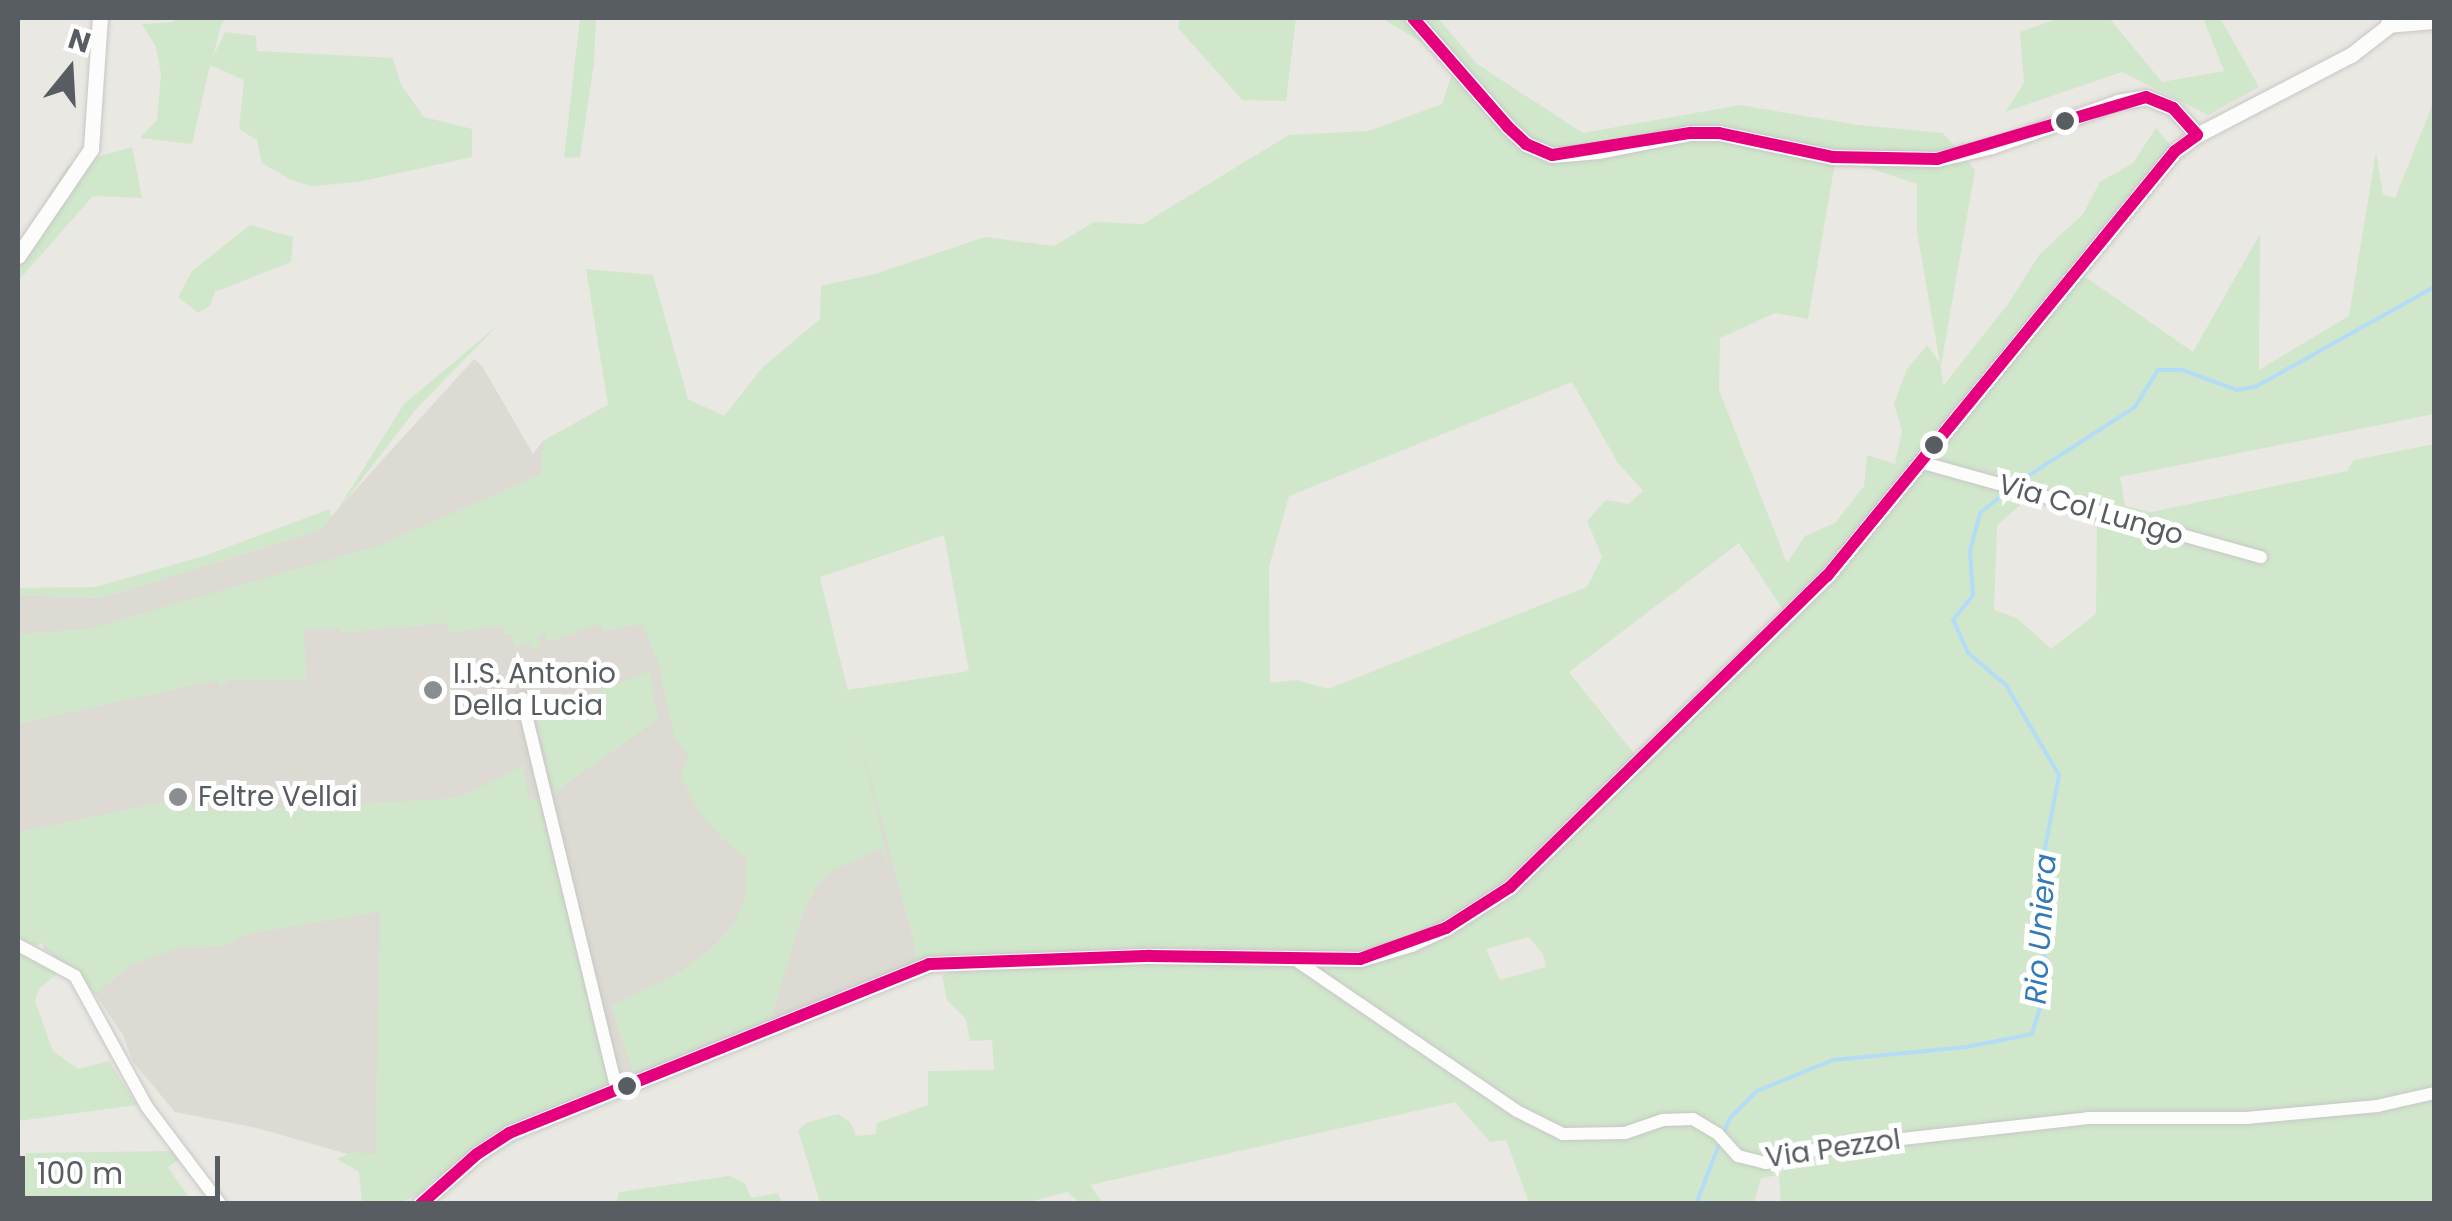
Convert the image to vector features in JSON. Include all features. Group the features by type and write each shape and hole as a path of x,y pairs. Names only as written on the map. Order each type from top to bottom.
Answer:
{"street":[{"path":"18,256 90,148 100,18"},
{"path":"1413,18 1508,127 1526,144 1552,154 1704,133 1833,157 1938,159 1992,146 2118,102 2146,97 2173,108 2196,135"},
{"path":"420,1204 494,1142 616,1087 929,964 1151,956 1360,959 1411,944 1510,886 1827,576 2175,152 2196,135 2351,56 2388,22 2434,23"},
{"name":"Via Col Lungo","path":"1920,462 2262,558"},
{"path":"522,698 616,1087"},
{"path":"18,945 75,976 147,1107 220,1204"},
{"name":"Via Pezzol","path":"1298,961 1518,1111 1563,1134 1625,1133 1663,1120 1693,1119 1723,1139 1738,1156 1766,1163 1822,1148 2088,1118 2246,1118 2377,1106 2434,1093"}],"shaded area":[{"name":"I.I.S. Antonio Della Lucia","path":"474,359 482,366 533,454 543,441 608,405 734,417 771,398 916,949 915,964 607,1087 375,1162 257,1128 175,1112 133,1062 123,1035 86,980 44,949 18,872 18,595 100,598 318,531"}],"green space":[{"path":"176,18 227,18 221,25 213,57 225,32 256,36 257,51 393,58 401,85 424,117 472,129 472,157 358,182 312,186 291,180 262,163 257,140 239,129 244,80 210,65 192,144 140,138 157,120 161,74 156,47 142,24 173,22"},
{"path":"580,18 596,18 594,63 580,157 564,158"},
{"path":"1180,18 1296,18 1286,101 1242,100 1178,28"},
{"path":"1381,18 1438,18 1477,64 1583,133 1740,105 1859,125 1943,133 1975,170 1941,366 1943,386 2008,304 2039,255 2083,214 2100,182 2133,163 2156,128 2175,151 2077,271 2193,352 2260,234 2259,370 2349,316 2376,152 2383,195 2395,198 2434,101 2434,414 2120,477 2125,506 2151,512 2347,471 2354,460 2434,444 2434,1203 1781,1204 1779,1175 1761,1178 1754,1203 1529,1203 1506,1140 1490,1142 1455,1102 1090,1185 1103,1203 1081,1203 1067,1192 1022,1204 820,1203 798,1130 806,1123 838,1114 850,1122 856,1136 876,1134 877,1123 928,1105 928,1071 994,1070 992,1040 970,1041 966,1019 947,1000 942,976 966,966 1196,961 1344,966 1385,961 1435,939 1446,928 1360,959 915,964 916,949 858,733 895,890 883,848 833,870 817,886 803,912 771,1019 633,1073 611,1005 674,976 712,948 734,924 746,895 746,858 722,839 698,810 680,774 689,757 674,737 658,662 642,624 604,631 600,624 548,642 544,633 537,637 542,648 532,649 528,642 514,648 512,634 505,634 502,626 448,633 447,623 341,633 341,629 304,629 306,680 230,680 219,687 217,680 18,724 18,634 87,629 380,545 541,474 543,441 608,405 586,269 653,275 688,399 724,416 762,368 820,319 821,286 875,274 985,237 1054,246 1094,222 1143,224 1289,135 1368,131 1442,104 1456,62","holes":["1836,157 1917,184 1917,232 1940,363 1927,345 1907,369 1894,403 1902,431 1895,464 1867,455 1864,486 1835,523 1805,536 1787,563 1719,390 1720,338 1775,313 1808,319","1572,382 1618,463 1643,491 1629,504 1606,500 1587,521 1602,557 1587,587 1328,689 1297,680 1270,683 1269,567 1289,496","2033,494 2097,512 2096,614 2051,649 2017,618 1994,610 1997,525","944,535 969,671 847,690 820,577","1739,543 1787,616 1640,761 1569,672","1529,937 1543,954 1546,967 1500,980 1486,949"]},
{"path":"2059,18 2109,18 2162,82 2224,71 2203,18 2220,18 2259,87 2208,115 2122,72 2005,112 2024,83 2020,32"},
{"path":"132,147 142,198 93,196 18,281 18,245 68,165"},
{"path":"250,225 293,237 291,262 215,292 210,306 198,313 178,297 192,271"},
{"path":"497,326 416,409 333,517 404,404"},
{"path":"330,509 331,519 318,531 100,598 18,595 18,588 95,587 204,556"},
{"path":"649,671 658,719 554,793 536,716"},
{"path":"523,766 529,800 539,798 611,1080 607,1087 441,1180 434,1178 419,1194 400,1203 362,1203 359,1172 337,1159 354,1151 375,1155 380,912 248,934 225,946 179,948 131,965 95,994 42,943 38,946 18,939 18,832 173,800 219,812 457,798"},
{"path":"18,950 60,971 39,989 35,1001 53,1051 78,1069 109,1061 137,1105 18,1121"},
{"path":"172,1151 182,1157 168,1167 190,1199 183,1204 23,1204 26,1153"},
{"path":"729,1176 745,1183 751,1198 778,1193 782,1203 616,1203 619,1192"}],"waterway":[{"name":"Rio Uniera","path":"2014,485 2135,407 2158,370 2182,370 2237,390 2257,386 2434,287"},
{"name":"Rio Uniera","path":"1723,1134 1730,1118 1757,1091 1833,1060 1966,1047 2032,1034 2040,1007 2049,898 2040,874 2059,775 2006,685 1968,653 1953,620 1973,595 1970,551 1980,513 2007,491"},
{"name":"Rio Uniera","path":"1696,1204 1720,1142"}],"transit line":[{"path":"1413,18 1508,127 1526,144 1552,155 1690,133 1719,133 1833,157 1937,159 2146,97 2173,108 2197,135"},
{"path":"421,1204 477,1154 509,1133 929,964 1151,956 1360,959 1446,928 1510,887 1827,576 2175,151 2197,135"}],"place":[{"name":"I.I.S. Antonio Della Lucia","path":"433,690"},
{"name":"Feltre Vellai","path":"178,797"}]}
